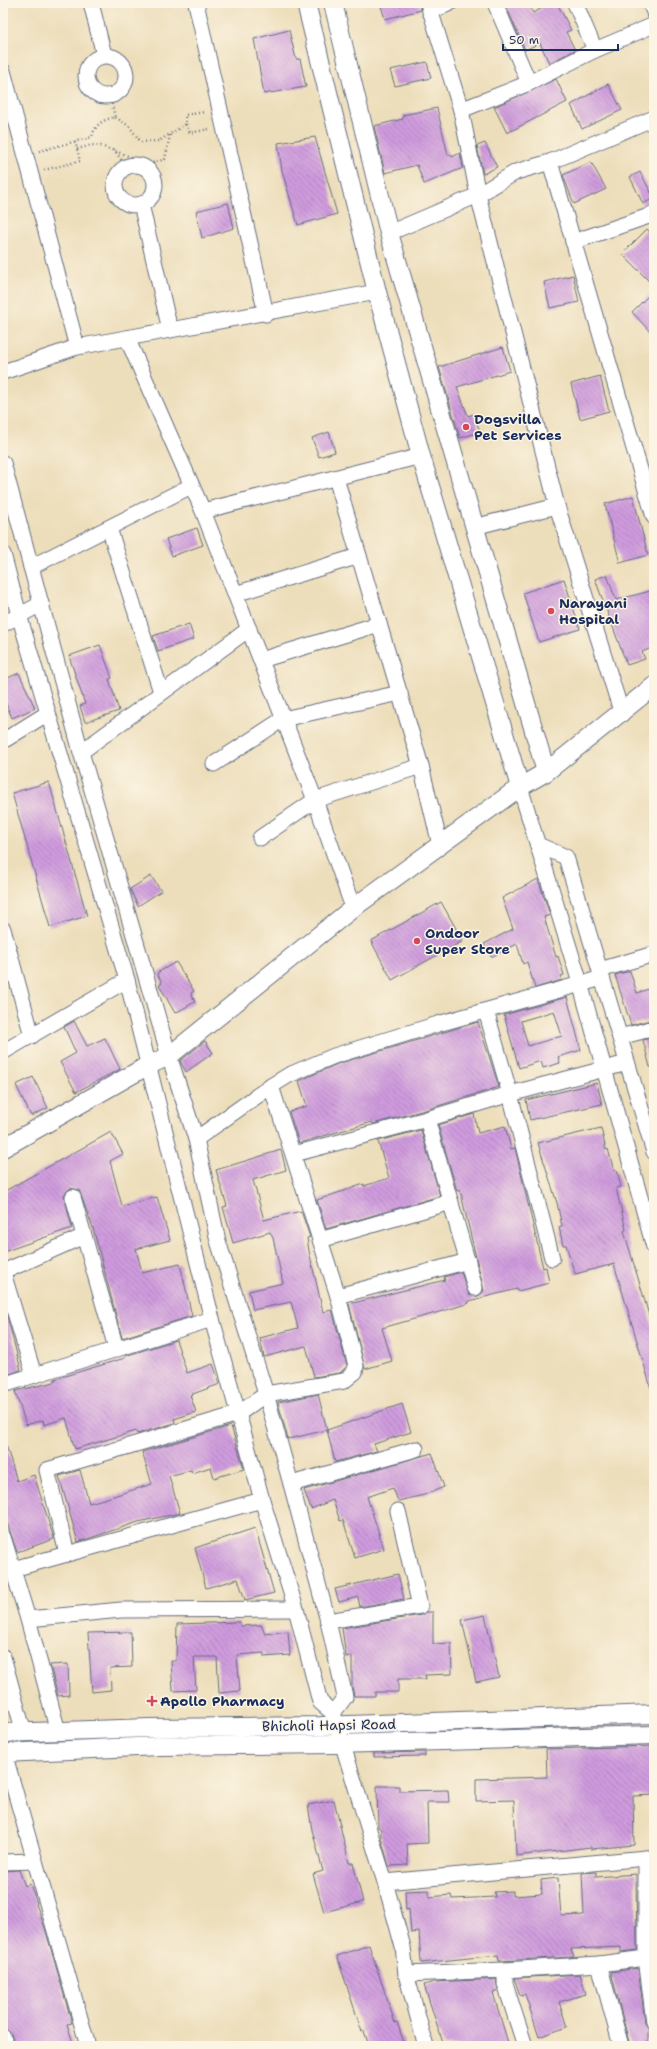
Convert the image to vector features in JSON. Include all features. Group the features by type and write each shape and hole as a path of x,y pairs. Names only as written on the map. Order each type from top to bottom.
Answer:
{"street":[{"path":"91,3 104,55"},
{"path":"196,3 266,314"},
{"path":"306,3 377,292 421,456 580,983 604,1069 648,1206 654,1246"},
{"path":"333,3 389,233 546,772"},
{"path":"450,3 429,8 461,110 478,195 558,506 622,714"},
{"path":"495,3 528,83"},
{"path":"575,3 595,50"},
{"path":"650,3 654,12"},
{"path":"461,110 528,83 595,50 654,26"},
{"path":"104,55 117,59 125,70 125,83 121,89 110,96 97,94 87,86 85,79 85,72 92,60 104,55"},
{"path":"3,71 77,347"},
{"path":"389,233 478,195 516,172 550,162 654,118"},
{"path":"550,162 573,242 650,483 654,517"},
{"path":"137,165 144,167 154,176 155,190 152,196 141,204 127,203 118,194 116,181 118,174 126,167 137,165"},
{"path":"141,204 170,330"},
{"path":"573,242 651,219"},
{"path":"3,372 77,347 266,314 377,292"},
{"path":"127,338 203,511 315,800 353,908"},
{"path":"203,511 421,456"},
{"path":"3,463 81,752 169,1056 196,1139 218,1240 266,1394 292,1484 328,1621 345,1697 335,1720"},
{"path":"336,478 421,766 440,845"},
{"path":"30,567 191,486"},
{"path":"474,527 558,506"},
{"path":"109,528 161,692"},
{"path":"3,554 19,614 127,980 147,1066 212,1319 262,1500 296,1609 320,1702 335,1720 385,1882 403,1947 406,1974 426,2046"},
{"path":"235,594 359,556"},
{"path":"3,624 19,614 41,604"},
{"path":"260,660 379,624"},
{"path":"81,752 249,629"},
{"path":"3,1148 147,1066 169,1056 353,908 520,787 546,772 622,714 654,686"},
{"path":"214,764 284,719 400,693"},
{"path":"3,741 48,713"},
{"path":"260,838 315,800 421,766"},
{"path":"538,845 566,857 654,1152"},
{"path":"4,940 32,1036"},
{"path":"196,1139 289,1075 334,1056 580,983 654,954"},
{"path":"3,1052 127,980"},
{"path":"486,1011 510,1094 552,1258"},
{"path":"620,1037 654,1028"},
{"path":"294,1154 427,1119 510,1094 627,1063"},
{"path":"67,1554 47,1470 238,1414 266,1394 344,1381 355,1372 356,1366 338,1296 294,1154 271,1086"},
{"path":"427,1119 475,1288"},
{"path":"73,1197 116,1348"},
{"path":"320,1240 451,1202"},
{"path":"34,1375 3,1272 84,1236"},
{"path":"338,1296 468,1261"},
{"path":"3,1385 116,1348 212,1319"},
{"path":"292,1484 416,1449"},
{"path":"13,1569 262,1500"},
{"path":"328,1621 420,1606 398,1511"},
{"path":"3,1537 28,1619 58,1732"},
{"path":"28,1619 121,1610 296,1609"},
{"path":"3,1657 24,1733"},
{"name":"Bhicholi Hapsi Road","path":"3,1733 335,1720 654,1714"},
{"path":"88,2046 35,1861 7,1775 3,1753 158,1746 342,1744 654,1735"},
{"path":"385,1882 650,1858 646,1958 654,2022"},
{"path":"3,1862 35,1861"},
{"path":"406,1974 599,1964 646,1958"},
{"path":"599,1964 621,2046"},
{"path":"505,1970 506,1984 525,2046"},
{"path":"3,2037 6,2046"}],"path":[{"path":"110,96 115,117 129,126 141,142 159,141 186,124"},
{"path":"220,109 185,115 186,124 190,134 224,127"},
{"path":"26,155 92,137 97,125 104,120 115,117"},
{"path":"77,149 92,145 114,149 150,164 165,159 170,134"},
{"path":"31,173 80,161 75,141"},
{"path":"114,149 126,167"}],"building":[{"path":"380,3 419,3 421,10 385,19"},
{"path":"505,3 528,3 533,13 552,3 557,3 571,30 566,32 575,50 549,63 540,43 525,50"},
{"path":"289,30 296,59 300,59 306,87 264,94 254,39"},
{"path":"427,62 431,78 395,86 390,70"},
{"path":"556,79 567,102 507,133 494,107"},
{"path":"608,84 622,110 582,129 571,105"},
{"path":"437,108 448,155 451,154 452,157 460,153 463,168 424,184 417,165 385,173 374,126 403,119 403,115"},
{"path":"315,137 337,214 298,225 282,171 278,143"},
{"path":"485,143 497,167 483,174 477,146"},
{"path":"591,162 606,189 574,204 563,175"},
{"path":"640,172 654,198 643,204 630,177"},
{"path":"228,203 234,228 202,238 196,211"},
{"path":"647,229 654,236 654,286 622,254"},
{"path":"573,275 579,302 550,308 544,282"},
{"path":"654,290 654,336 632,312"},
{"path":"503,347 510,371 457,387 468,416 474,414 480,432 460,438 439,367"},
{"path":"600,376 609,411 580,419 571,384"},
{"path":"329,432 335,452 319,457 312,438"},
{"path":"633,496 648,555 620,563 605,504"},
{"path":"197,528 203,545 172,556 166,539"},
{"path":"607,575 616,600 654,590 654,647 642,652 645,659 627,665 595,579"},
{"name":"Narayani Hospital","path":"564,579 580,629 539,642 523,593"},
{"path":"189,624 194,639 158,651 153,636"},
{"path":"100,645 112,678 109,679 119,711 85,722 80,706 85,704 69,656"},
{"path":"19,673 35,708 12,718 3,697 3,680"},
{"path":"49,782 87,916 50,927 12,793"},
{"path":"151,876 161,891 138,906 130,889"},
{"path":"538,879 550,915 544,917 556,957 558,956 564,975 561,976 562,980 535,988 527,962 523,964 517,944 491,957 484,944 513,929 502,898"},
{"name":"Ondoor Super Store","path":"441,902 463,941 392,980 371,941"},
{"path":"176,962 194,991 191,993 195,1002 175,1013 159,985 162,983 157,973"},
{"path":"630,971 637,993 654,987 654,1019 631,1025 615,975"},
{"path":"567,997 581,1050 558,1057 560,1063 543,1068 541,1061 519,1068 504,1015","holes":["554,1011 562,1036 528,1046 521,1021"]},
{"path":"74,1021 87,1046 105,1038 120,1069 76,1092 60,1062 76,1053 64,1027"},
{"path":"478,1022 499,1087 425,1110 373,1124 372,1122 299,1143 289,1112 307,1106 299,1081 337,1064"},
{"path":"654,1037 654,1067 650,1067 643,1040"},
{"path":"205,1041 213,1053 186,1072 180,1061"},
{"path":"33,1077 48,1108 31,1116 16,1085"},
{"path":"597,1083 602,1104 530,1120 526,1100"},
{"path":"474,1114 478,1133 505,1126 511,1149 515,1148 543,1268 546,1267 549,1283 469,1301 469,1303 450,1309 382,1328 392,1361 365,1369 349,1304 445,1280 444,1277 461,1272 469,1295 478,1296 484,1291 460,1190 457,1191 438,1125"},
{"path":"601,1128 606,1150 608,1149 614,1171 617,1170 621,1187 616,1188 626,1230 624,1231 654,1332 654,1387 651,1388 614,1264 575,1274 566,1245 563,1245 559,1227 562,1226 557,1203 538,1143"},
{"path":"421,1130 440,1196 326,1229 317,1200 364,1184 364,1186 389,1178 378,1141"},
{"path":"111,1132 123,1154 110,1161 122,1206 157,1197 170,1240 136,1249 142,1273 180,1264 192,1316 122,1338 93,1228 79,1190 70,1188 64,1195 72,1228 3,1252 3,1192"},
{"path":"281,1150 286,1170 253,1180 264,1220 301,1211 310,1237 307,1238 309,1251 323,1312 332,1310 347,1366 340,1373 314,1377 306,1346 264,1357 260,1338 298,1328 291,1302 253,1310 249,1291 283,1283 273,1238 270,1232 233,1243 223,1207 227,1206 216,1170"},
{"path":"7,1316 21,1370 3,1376 3,1317"},
{"path":"176,1340 187,1373 213,1364 220,1384 190,1395 196,1412 174,1419 175,1423 137,1434 136,1431 75,1449 66,1418 44,1425 43,1420 26,1425 15,1391 55,1382 55,1379 125,1358 125,1356"},
{"path":"318,1394 327,1430 288,1439 278,1402"},
{"path":"402,1404 411,1432 374,1444 377,1451 335,1462 327,1430"},
{"path":"231,1426 244,1469 214,1478 211,1467 192,1473 191,1470 169,1476 180,1513 138,1522 78,1542 59,1476 80,1470 89,1503 107,1498 152,1484 142,1452"},
{"path":"3,1445 6,1445 17,1481 34,1475 54,1539 17,1552 3,1511"},
{"path":"432,1453 444,1487 424,1495 398,1501 393,1488 367,1497 384,1549 355,1558 343,1520 340,1521 333,1500 311,1509 304,1490"},
{"path":"255,1528 274,1593 245,1600 238,1579 206,1588 195,1548"},
{"path":"398,1574 404,1599 360,1607 358,1597 339,1602 335,1589"},
{"path":"426,1612 433,1612 433,1644 451,1643 452,1674 425,1675 426,1679 398,1679 398,1692 375,1692 375,1696 354,1696 352,1686 352,1656 346,1657 342,1628 421,1615"},
{"path":"485,1615 499,1677 476,1682 462,1620"},
{"path":"240,1622 240,1626 261,1625 265,1634 288,1631 290,1655 264,1657 264,1653 237,1655 240,1691 219,1693 217,1657 194,1657 196,1690 173,1691 171,1661 176,1661 177,1624"},
{"path":"131,1632 132,1667 110,1668 111,1690 92,1692 88,1633"},
{"path":"68,1664 69,1695 58,1696 50,1665"},
{"path":"654,1746 654,1795 633,1796 634,1845 591,1849 591,1847 516,1856 514,1800 476,1801 476,1779 547,1777 546,1749"},
{"path":"425,1752 425,1756 374,1757 374,1753"},
{"path":"377,1786 399,1786 399,1791 448,1790 449,1802 427,1802 428,1843 407,1844 408,1865 389,1866 381,1838 381,1829 378,1827"},
{"path":"334,1800 349,1863 353,1863 363,1902 324,1912 313,1874 323,1871 312,1830 308,1805"},
{"path":"19,1870 25,1886 30,1884 45,1928 72,2023 67,2024 74,2046 15,2046 11,2034 4,2028 3,1871"},
{"path":"596,1872 596,1877 636,1874 637,1950 621,1952 621,1947 571,1949 574,1957 499,1961 498,1955 421,1963 419,1932 411,1933 409,1909 406,1910 405,1891 429,1890 429,1897 451,1895 452,1899 495,1897 494,1892 513,1891 513,1896 542,1894 541,1880 558,1878 561,1916 584,1915 582,1873"},
{"path":"369,1945 395,2023 397,2022 405,2046 369,2046 364,2031 362,2032 337,1956"},
{"path":"638,1968 645,2023 648,2028 648,2046 630,2046 611,1972"},
{"path":"580,1974 586,1994 559,2002 567,2027 539,2037 525,1994 520,1995 514,1978"},
{"path":"496,1979 498,1991 493,1993 509,2046 444,2046 424,1985 434,1982"}],"place":[{"name":"Dogsvilla Pet Services","path":"466,427"},
{"name":"Narayani Hospital","path":"551,611"},
{"name":"Ondoor Super Store","path":"417,941"},
{"name":"Apollo Pharmacy","path":"152,1701"}]}
